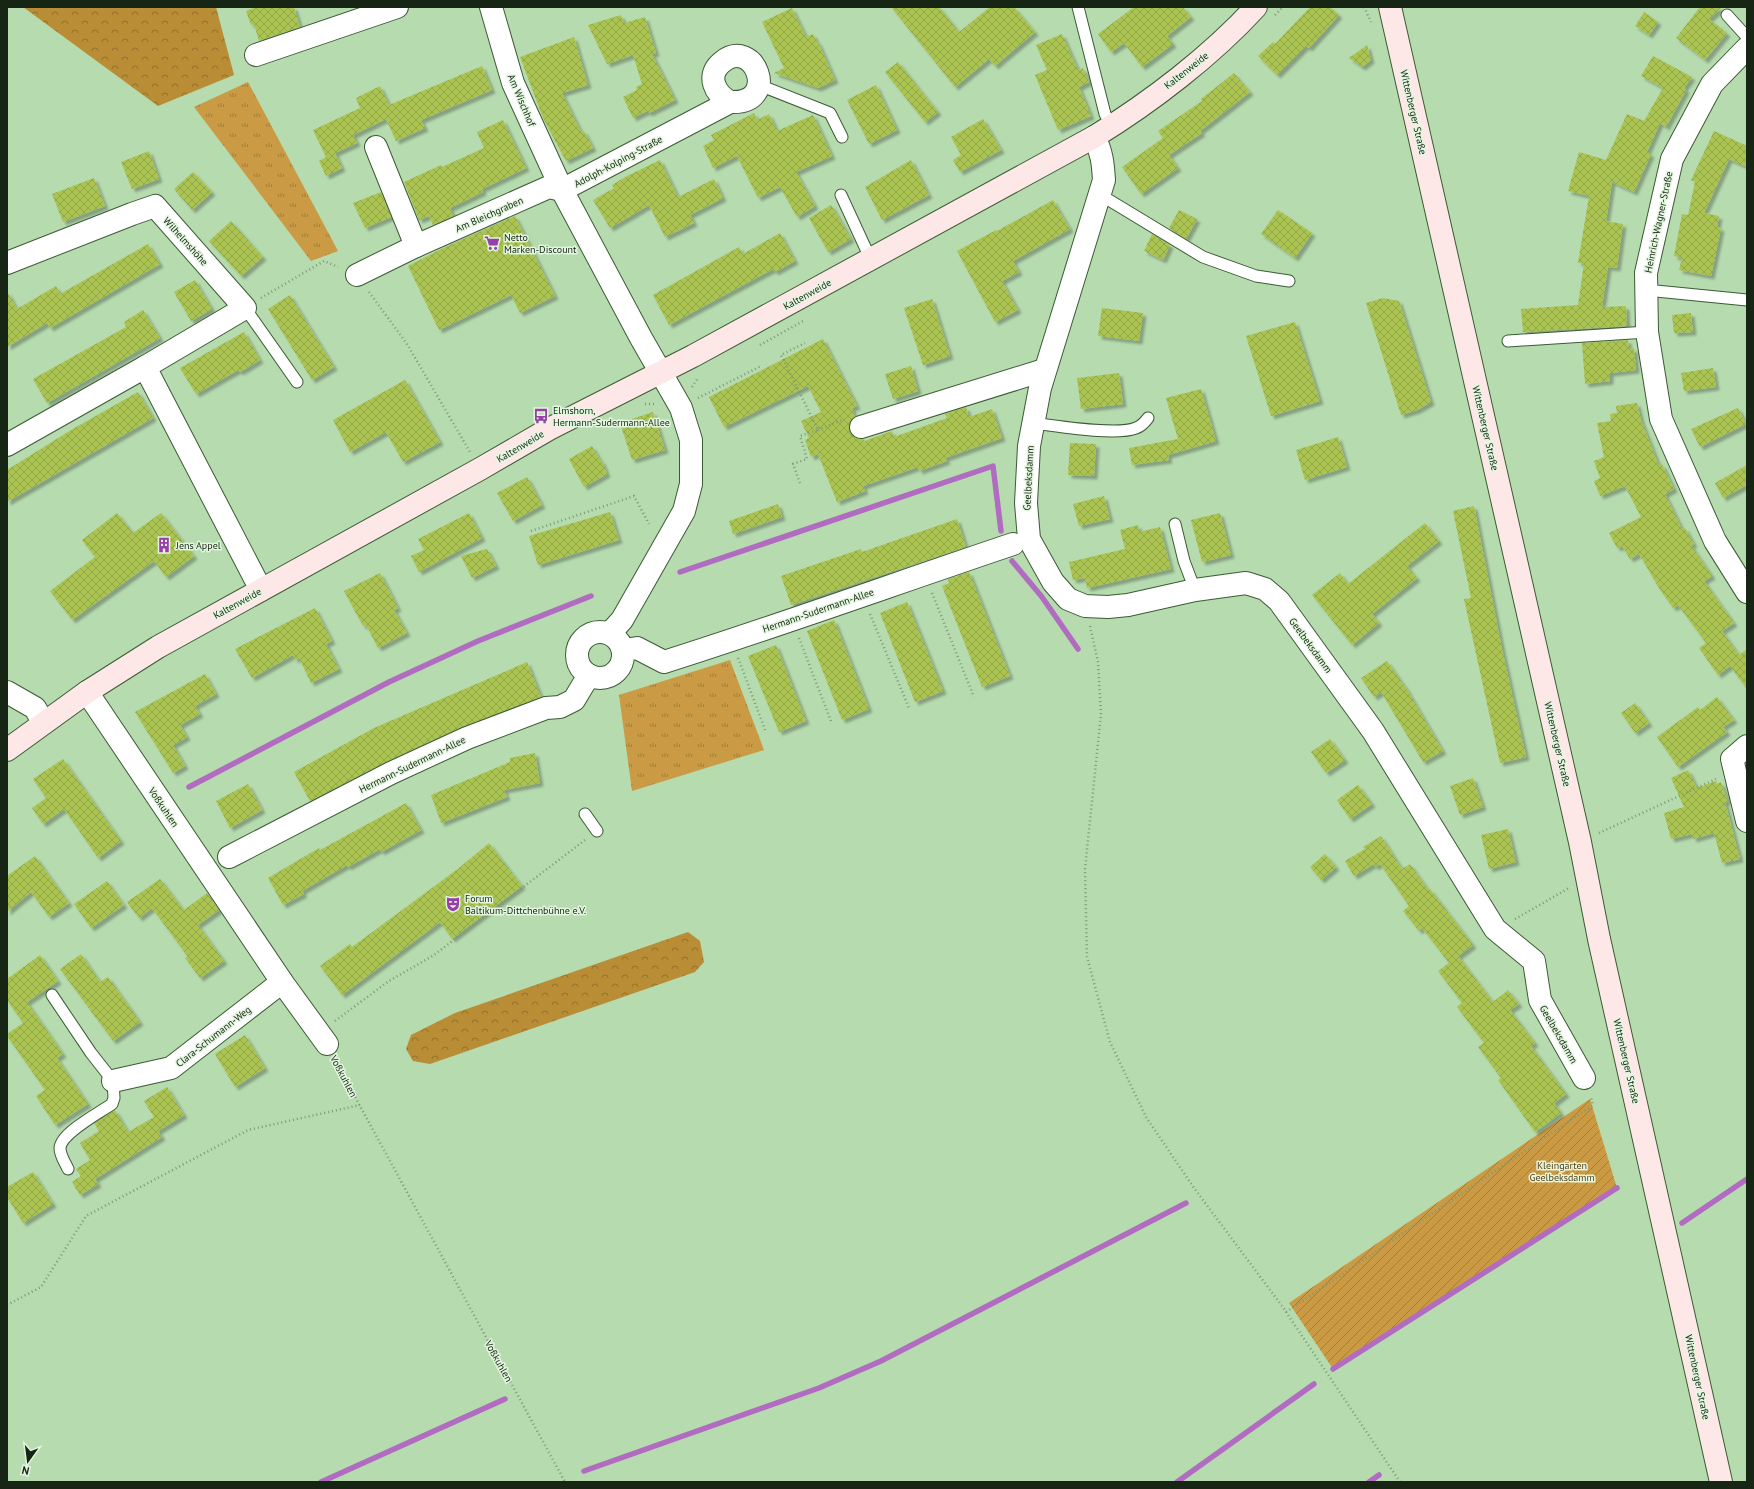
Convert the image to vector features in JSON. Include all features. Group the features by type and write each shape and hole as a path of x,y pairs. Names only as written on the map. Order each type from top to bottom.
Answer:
{"main road":[{"name":"Kaltenweide","path":"7,750 43,722 158,647 480,469 549,429 662,372 871,260 1103,132 1192,68 1234,30 1256,7"},
{"path":"1382,7 1392,16"},
{"name":"Wittenberger Straße","path":"1392,16 1580,842 1601,946 1721,1482"}],"street":[{"path":"256,55 397,7"},
{"name":"Am Wischhof","path":"491,7 513,83 562,190"},
{"name":"Heinrich-Wagner-Straße","path":"1747,48 1712,84 1672,159 1646,273 1647,332 1661,419 1715,542 1747,592"},
{"path":"730,102 722,98 716,91 713,82 714,73 718,65 724,59 733,56 742,57 750,61 756,68 759,76 759,85"},
{"name":"Adolph-Kolping-Straße","path":"662,372 641,338 562,190 730,102 739,102 748,99 755,93 759,85"},
{"name":"Geelbeksdamm","path":"1103,132 1101,148 1104,162 1104,180 1044,370 1033,423 1029,446 1026,503 1029,540 1053,582 1068,599 1085,606 1108,607 1128,605 1195,590 1246,583 1265,589 1279,601 1373,731 1496,929 1534,961 1540,1000 1584,1078"},
{"path":"376,147 416,246"},
{"name":"Am Bleichgraben","path":"357,275 416,246 549,187 562,190"},
{"name":"Wilhelmshöhe","path":"7,263 155,206 245,308"},
{"path":"7,445 145,367 245,308"},
{"path":"145,367 261,590"},
{"path":"862,427 1044,370"},
{"path":"610,633 622,620 671,535 684,510 691,484 691,440 681,408 662,372"},
{"name":"Hermann-Sudermann-Allee","path":"624,650 637,648 664,662 731,641 791,619 1013,544"},
{"path":"604,631 610,633 619,640 624,650 621,665 617,672 603,678 588,675 579,664 577,658 580,644 590,634 604,631"},
{"name":"Hermann-Sudermann-Allee","path":"229,857 391,773 467,738 546,708 560,706 574,700 588,675"},
{"path":"7,692 35,708 43,722"},
{"name":"Voßkuhlen","path":"87,692 282,982 322,1038"},
{"path":"1738,758 1747,821"},
{"name":"Clara-Schumann-Weg","path":"113,1081 171,1068 282,982"}],"lane":[{"path":"1078,7 1105,114 1103,132"},
{"path":"1727,14 1747,37"},
{"path":"759,85 830,113 842,137"},
{"path":"1099,194 1203,257 1256,276 1289,281"},
{"path":"841,195 871,260"},
{"path":"1646,290 1747,300"},
{"path":"245,308 297,382"},
{"path":"1508,340 1647,332"},
{"path":"1033,423 1071,428 1120,431 1136,428 1144,424 1148,418"},
{"path":"1175,524 1184,561 1195,590"},
{"path":"584,814 597,831"},
{"path":"52,996 91,1053 113,1081 114,1098 112,1104 63,1138 60,1148 61,1156 68,1169"}],"path":[{"path":"245,308 324,261 357,275 407,344 480,469"},
{"path":"805,343 781,355 818,430"},
{"path":"692,401 761,366"},
{"path":"800,483 793,464 807,458 800,436 842,420"},
{"path":"531,531 634,496 649,524"},
{"path":"924,574 974,697"},
{"path":"862,595 909,708"},
{"path":"1085,606 1098,662 1101,714 1085,869 1087,957 1110,1042 1146,1116 1194,1188 1286,1312 1400,1482"},
{"path":"791,619 832,724"},
{"path":"731,641 766,732"},
{"path":"1580,842 1738,758"},
{"path":"322,1038 389,981 434,955 597,831"},
{"path":"1496,929 1570,887"},
{"name":"Voßkuhlen","path":"322,1038 566,1482"},
{"path":"1286,1312 1593,1105 1584,1078"},
{"path":"7,1305 41,1287 86,1216 248,1130 360,1105"}],"green space":[{"path":"23,7 216,7 234,75 158,106"},
{"path":"248,82 338,251 311,261 194,107"},
{"path":"730,660 764,750 632,791 619,695"},
{"path":"688,932 700,941 704,962 695,972 430,1064 413,1061 406,1049 411,1035 455,1013"},
{"name":"Kleingärten Geelbeksdamm","path":"1590,1099 1617,1188 1333,1369 1289,1303"}],"building":[{"path":"256,7 294,7 300,27 259,41 254,24 251,25 246,11"},
{"path":"891,7 939,7 959,32 990,7 1014,7 1035,32 995,66 989,59 955,87"},
{"path":"1134,7 1183,7 1191,17 1167,36 1173,44 1142,67 1124,43 1111,52 1098,34"},
{"path":"1310,7 1330,7 1339,15 1309,48 1306,46 1277,75 1258,56 1273,42 1275,44"},
{"path":"1700,7 1722,7 1709,19 1727,33 1705,60 1676,38"},
{"path":"792,8 806,37 813,34 818,42 835,80 818,88 774,73 784,68 762,22"},
{"path":"1644,12 1658,22 1649,35 1635,26"},
{"path":"621,15 624,23 645,17 656,53 652,54 675,100 649,113 647,111 633,118 623,97 637,90 636,87 642,84 633,55 607,64 588,25"},
{"path":"1062,34 1078,70 1083,68 1089,82 1079,87 1091,116 1058,130 1035,75 1047,70 1036,45"},
{"path":"574,37 588,85 562,93 581,132 584,131 593,148 566,161 543,118 520,57"},
{"path":"1367,45 1371,60 1362,67 1349,58"},
{"path":"1653,56 1692,77 1684,88 1686,90 1666,127 1660,123 1647,152 1651,154 1634,192 1612,182 1606,221 1623,224 1617,268 1608,267 1602,307 1626,306 1627,326 1523,332 1521,309 1578,305 1584,263 1578,263 1589,196 1568,191 1579,152 1606,160 1627,114 1644,121 1663,88 1641,76"},
{"path":"898,62 938,112 925,122 885,72"},
{"path":"482,66 492,90 421,120 425,128 396,141 386,119 353,135 357,143 335,153 342,168 326,176 319,161 326,157 313,130 360,108 356,98 380,86 389,105"},
{"path":"1234,73 1250,92 1200,131 1202,133 1169,155 1178,168 1141,194 1122,167 1163,138 1158,131 1202,101 1201,99"},
{"path":"876,85 897,130 869,144 847,100"},
{"path":"754,113 757,120 769,114 777,131 813,115 832,156 796,172 815,206 797,217 780,187 758,198 737,156 713,168 703,146 714,140 711,135"},
{"path":"983,119 1001,150 960,172 953,160 961,155 951,137"},
{"path":"503,120 526,168 482,189 483,192 450,208 453,216 433,225 429,216 419,220 404,182 484,148 477,132"},
{"path":"1714,131 1747,146 1747,167 1729,159 1704,213 1719,216 1717,227 1721,228 1711,276 1679,270 1682,258 1674,256 1682,214 1688,215 1695,182 1691,180"},
{"path":"149,151 159,179 132,189 121,162"},
{"path":"660,160 678,197 714,179 723,198 690,215 694,223 665,237 649,205 610,228 593,200 614,188 612,185 627,176"},
{"path":"911,160 929,195 882,220 865,187"},
{"path":"193,172 212,192 192,210 174,189"},
{"path":"94,178 105,206 63,222 52,194"},
{"path":"381,192 391,217 365,228 353,203"},
{"path":"1053,200 1070,229 1013,261 1019,272 1002,281 1018,310 995,322 957,251"},
{"path":"831,205 851,239 828,252 809,218"},
{"path":"1179,210 1197,219 1186,239 1169,228"},
{"path":"1278,210 1312,233 1295,258 1261,234"},
{"name":"Netto Marken-Discount","path":"515,216 555,296 520,313 511,295 439,330 408,266 443,248"},
{"path":"231,221 263,257 241,276 209,241"},
{"path":"780,233 795,261 775,272 773,269 669,325 653,295 739,247 743,254"},
{"path":"1152,234 1170,245 1163,260 1144,251"},
{"path":"148,244 160,264 50,328 47,323 7,347 7,291 17,309 56,286 60,294"},
{"path":"195,280 212,309 191,321 174,292"},
{"path":"290,295 334,367 312,380 268,309"},
{"path":"1383,298 1399,301 1431,402 1417,410 1401,415 1366,303"},
{"path":"932,299 950,356 923,365 904,308"},
{"path":"1102,308 1143,313 1139,341 1098,336"},
{"path":"143,310 160,338 47,403 33,379 126,327 124,322"},
{"path":"1691,313 1693,332 1674,333 1672,315"},
{"path":"1295,322 1320,401 1271,416 1246,336"},
{"path":"244,332 260,360 240,372 238,370 196,394 180,368"},
{"path":"823,339 857,406 852,408 855,417 849,425 849,431 853,436 863,439 864,441 892,431 894,437 947,418 945,414 966,407 969,417 992,409 1002,438 945,458 947,461 919,471 918,467 863,486 865,491 837,502 818,454 811,457 805,440 809,438 801,421 821,412 808,386 724,427 709,397"},
{"path":"1628,340 1629,349 1634,348 1636,370 1610,373 1610,381 1585,384 1582,343"},
{"path":"911,366 918,391 893,399 885,374"},
{"path":"1713,368 1716,387 1684,391 1681,373"},
{"path":"1119,373 1123,404 1081,409 1077,378"},
{"path":"405,380 440,442 403,462 386,432 350,452 333,420"},
{"path":"1201,389 1216,441 1168,455 1169,460 1132,465 1129,448 1178,439 1166,398"},
{"path":"138,392 153,418 7,502 7,470 71,430"},
{"path":"1637,403 1641,420 1659,466 1662,464 1674,489 1665,494 1682,529 1685,528 1694,544 1691,545 1712,576 1704,581 1734,623 1722,631 1739,655 1747,649 1747,689 1730,666 1718,675 1699,648 1706,643 1678,605 1673,608 1639,554 1630,559 1622,546 1617,548 1609,533 1641,517 1625,486 1600,496 1594,481 1600,478 1594,461 1604,457 1597,423 1611,421 1610,414 1617,413 1616,406"},
{"path":"1738,408 1746,424 1700,447 1691,429"},
{"path":"653,412 665,450 632,460 620,423"},
{"path":"1338,437 1347,467 1305,480 1296,450"},
{"path":"1070,443 1096,444 1094,476 1068,475"},
{"path":"592,446 602,461 607,474 584,487 569,459"},
{"path":"1747,465 1747,485 1723,498 1715,483"},
{"path":"527,477 542,505 513,521 497,493"},
{"path":"1104,496 1110,519 1079,526 1073,504"},
{"path":"778,504 782,517 733,534 729,521"},
{"path":"1474,506 1502,649 1526,757 1500,763 1464,599 1471,598 1453,511"},
{"path":"610,512 619,540 538,565 529,536"},
{"path":"117,513 133,533 161,513 194,556 166,577 154,561 72,620 50,591 95,557 82,540"},
{"path":"469,513 482,538 419,572 411,556 424,550 418,539"},
{"path":"1220,513 1231,555 1202,562 1191,520"},
{"path":"957,519 966,547 791,605 781,576 861,549 862,552"},
{"path":"1425,523 1439,541 1407,566 1417,578 1372,614 1379,623 1352,645 1312,595 1340,573 1348,584"},
{"path":"1138,525 1139,532 1160,527 1171,569 1087,588 1085,578 1073,580 1069,562 1125,549 1120,530"},
{"path":"487,549 496,566 472,578 461,556"},
{"path":"969,572 1010,676 982,687 942,586 949,583 948,579"},
{"path":"380,573 398,608 394,610 407,633 378,648 366,625 363,626 344,591"},
{"path":"907,602 943,691 915,702 880,613"},
{"path":"315,608 332,641 326,644 339,669 311,683 299,658 295,660 293,655 252,678 235,649"},
{"path":"834,620 869,709 842,720 807,631"},
{"path":"776,645 806,721 779,732 748,656"},
{"path":"1387,661 1406,688 1443,751 1423,762 1381,692 1374,697 1361,678"},
{"path":"527,662 541,697 462,727 386,762 310,801 294,772 374,728"},
{"path":"205,674 216,694 195,706 200,714 180,725 187,737 173,745 185,766 173,773 135,712"},
{"path":"1717,697 1734,720 1723,727 1727,732 1678,767 1657,737 1698,707 1700,710"},
{"path":"1635,703 1649,723 1635,733 1621,713"},
{"path":"1330,739 1345,760 1326,773 1311,752"},
{"path":"535,753 540,783 504,790 507,797 441,823 431,795 510,762 510,758"},
{"path":"63,759 121,841 98,858 64,809 43,824 32,808 46,798 33,779"},
{"path":"1688,770 1697,788 1716,781 1717,784 1721,782 1728,801 1725,802 1740,859 1722,863 1714,833 1693,839 1692,834 1671,839 1664,813 1684,807 1671,778"},
{"path":"1473,778 1483,807 1460,815 1450,786"},
{"path":"248,784 262,810 230,828 216,801"},
{"path":"1358,785 1372,804 1350,819 1337,800"},
{"path":"406,803 421,830 381,852 380,849 348,867 347,865 302,891 304,894 283,905 268,878 319,848 320,850"},
{"path":"1508,829 1516,862 1489,869 1481,835"},
{"path":"1381,836 1402,869 1410,864 1429,891 1430,889 1473,945 1449,963 1422,928 1419,931 1403,911 1409,906 1380,864 1375,867 1374,864 1354,876 1345,861 1365,849 1363,847"},
{"name":"Forum Baltikum-Dittchenbühne e.V.","path":"489,843 522,886 452,939 440,922 342,995 320,966 350,944 352,947 459,868"},
{"path":"1325,854 1336,867 1321,880 1310,867"},
{"path":"35,856 69,903 49,917 31,892 7,912 7,876"},
{"path":"160,879 184,910 207,893 219,910 198,925 224,961 200,978 185,958 188,957 152,908 139,918 127,902"},
{"path":"107,881 124,905 91,928 74,904"},
{"path":"81,954 100,982 108,977 140,1022 113,1041 60,969"},
{"path":"40,955 58,981 27,1002 63,1054 57,1058 88,1104 55,1125 36,1096 45,1090 7,1036 7,1034 23,1023 7,1000 7,979"},
{"path":"1458,956 1493,1002 1508,990 1519,1004 1510,1010 1535,1043 1531,1046 1566,1094 1554,1103 1561,1113 1535,1132 1498,1080 1501,1078 1478,1047 1484,1043 1457,1007 1462,1003 1438,971"},
{"path":"245,1035 265,1068 235,1087 215,1054"},
{"path":"167,1087 184,1115 158,1131 162,1137 95,1179 98,1184 80,1195 72,1182 81,1176 76,1169 90,1160 80,1143 99,1131 94,1123 115,1110 128,1132 154,1117 144,1101"},
{"path":"33,1172 53,1204 23,1223 7,1197 7,1187"}],"waterway":[{"path":"680,572 993,466 1001,531"},
{"path":"1012,561 1042,597 1078,649"},
{"path":"189,787 389,682 478,641 591,596"},
{"path":"1682,1223 1747,1179"},
{"path":"1333,1369 1617,1188"},
{"path":"584,1471 819,1388 881,1361 1186,1203"},
{"path":"1177,1482 1314,1384"},
{"path":"321,1482 505,1399"},
{"path":"1369,1482 1379,1475"}],"place":[{"name":"Netto Marken-Discount","path":"492,243"},
{"name":"Elmshorn, Hermann-Sudermann-Allee","path":"541,416"},
{"name":"Jens Appel","path":"164,545"},
{"name":"Forum Baltikum-Dittchenbühne e.V.","path":"453,904"}]}
